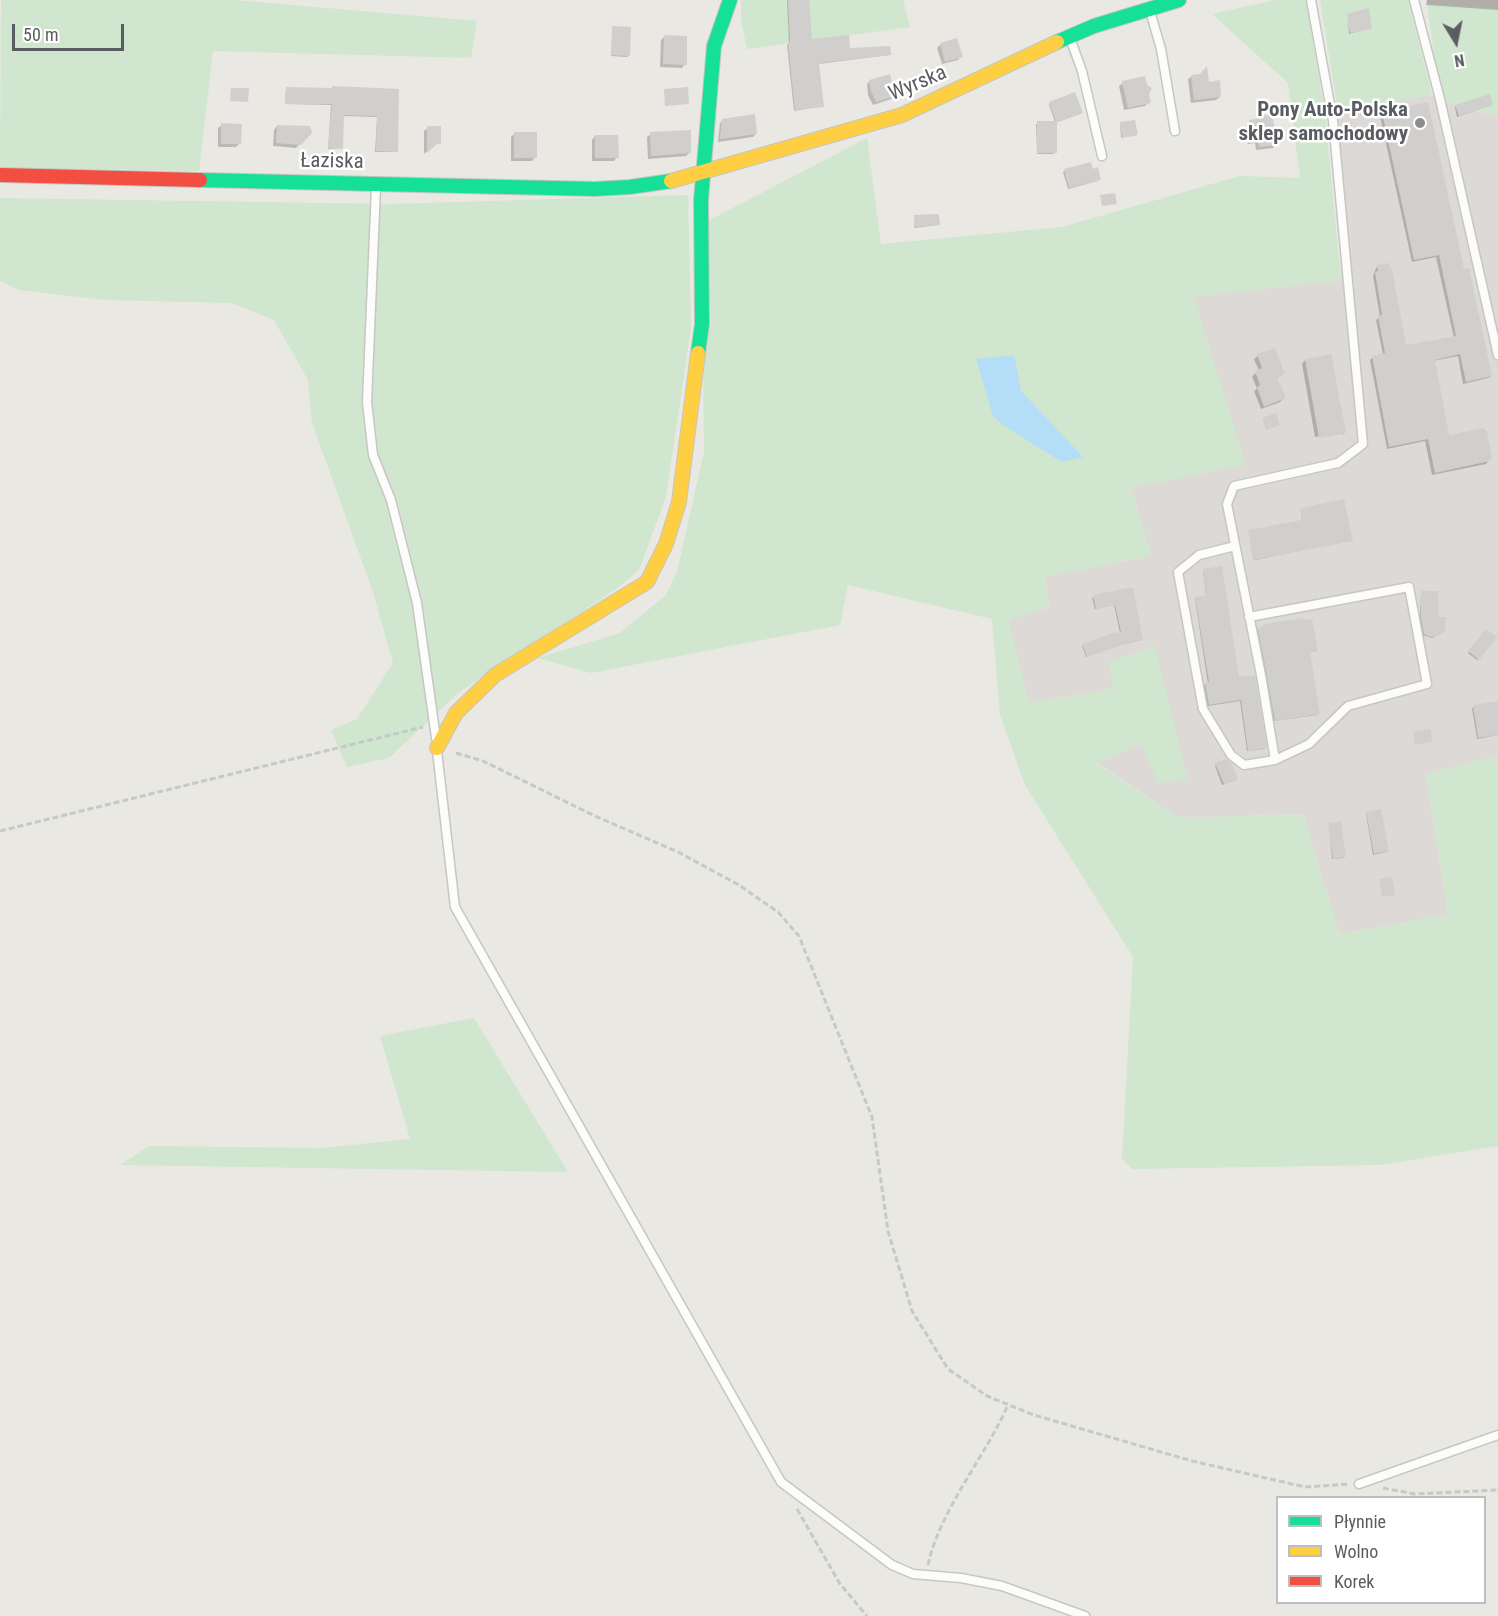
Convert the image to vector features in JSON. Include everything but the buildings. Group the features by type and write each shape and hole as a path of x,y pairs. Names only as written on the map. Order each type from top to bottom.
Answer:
{"street":[{"path":"437,748 456,713 495,675 646,582 666,544 679,502 702,324 701,200 714,46 730,0"},
{"name":"Wyrska","path":"663,183 902,115 1094,26 1179,0"},
{"name":"Łaziska","path":"0,175 595,189 630,188 663,183"}],"lane":[{"path":"1275,760 1261,675 1227,504 1234,486 1338,463 1363,444 1333,121 1311,0"},
{"path":"1414,0 1440,99 1498,355"},
{"path":"1149,9 1161,49 1175,131"},
{"path":"1070,36 1082,71 1102,156"},
{"path":"376,183 367,402 369,428 373,455 391,500 417,603 434,724 455,907 781,1482 892,1565 913,1574 961,1578 1002,1586 1085,1616"},
{"path":"1235,546 1199,555 1178,572 1203,709 1231,755 1244,765 1275,760 1309,744 1348,706 1427,684 1409,587 1249,617"},
{"path":"1359,1484 1498,1435"}],"path":[{"path":"0,831 434,724"},
{"path":"437,748 483,761 595,816 678,852 739,885 768,905 778,912 799,936 872,1117 888,1231 912,1311 948,1369 987,1396 1034,1416 1192,1461 1305,1487 1359,1484 1415,1494 1498,1490"},
{"path":"926,1576 931,1552 947,1517 974,1465 998,1428 1008,1405"},
{"path":"793,1502 840,1584 867,1616"}],"shaded area":[{"path":"1427,0 1498,0 1498,9 1427,4"},
{"path":"1432,95 1485,114 1498,115 1498,756 1426,774 1448,915 1339,934 1303,814 1179,818 1097,763 1141,744 1187,779 1113,689 1029,703 1008,620 1049,607 1045,576 1151,556 1131,488 1193,297 1341,280 1338,111"}],"green space":[{"path":"1,0 235,0 477,21 471,58 213,51 199,171 0,168"},
{"path":"741,0 903,0 910,27 747,49 741,21"},
{"path":"1275,0 1306,0 1325,114 1341,280 1194,297 1246,465 1131,488 1151,556 1045,576 1049,607 1008,620 1029,703 1113,689 1109,662 1155,645 1187,779 1158,783 1141,744 1097,764 1179,818 1303,814 1339,934 1448,915 1426,774 1498,756 1498,1146 1380,1165 1132,1169 1122,1159 1133,957 1025,785 1000,715 992,619 848,585 840,625 591,673 538,658 620,633 666,595 677,572 704,452 702,224 867,138 881,244 1062,227 1240,176 1300,178 1288,83 1212,14"},
{"path":"1320,0 1408,0 1432,95 1338,111"},
{"path":"1427,4 1498,9 1498,115 1485,114 1440,99"},
{"path":"688,195 691,328 666,497 639,570 615,590 459,692 389,758 347,767 331,730 357,719 393,663 373,592 312,423 308,380 274,320 232,303 105,300 19,290 0,281 0,198 391,204"},
{"path":"474,1018 568,1172 120,1165 149,1146 322,1148 410,1139 380,1036"}],"water":[{"path":"1014,355 1021,391 1083,457 1062,462 1006,427 993,416 976,359"}],"traffic: fast":[{"path":"698,353 702,324 701,200 714,46 730,0"},
{"path":"1057,42 1094,26 1179,0"},
{"path":"200,180 595,189 671,181"}],"traffic: slow":[{"path":"671,181 902,115 1057,42"},
{"path":"437,748 456,713 495,675 647,582 666,544 679,502 698,353"}],"traffic: jam":[{"path":"0,175 200,180"}],"place":[{"name":"Pony Auto-Polska sklep samochodowy","path":"1420,123"}]}
